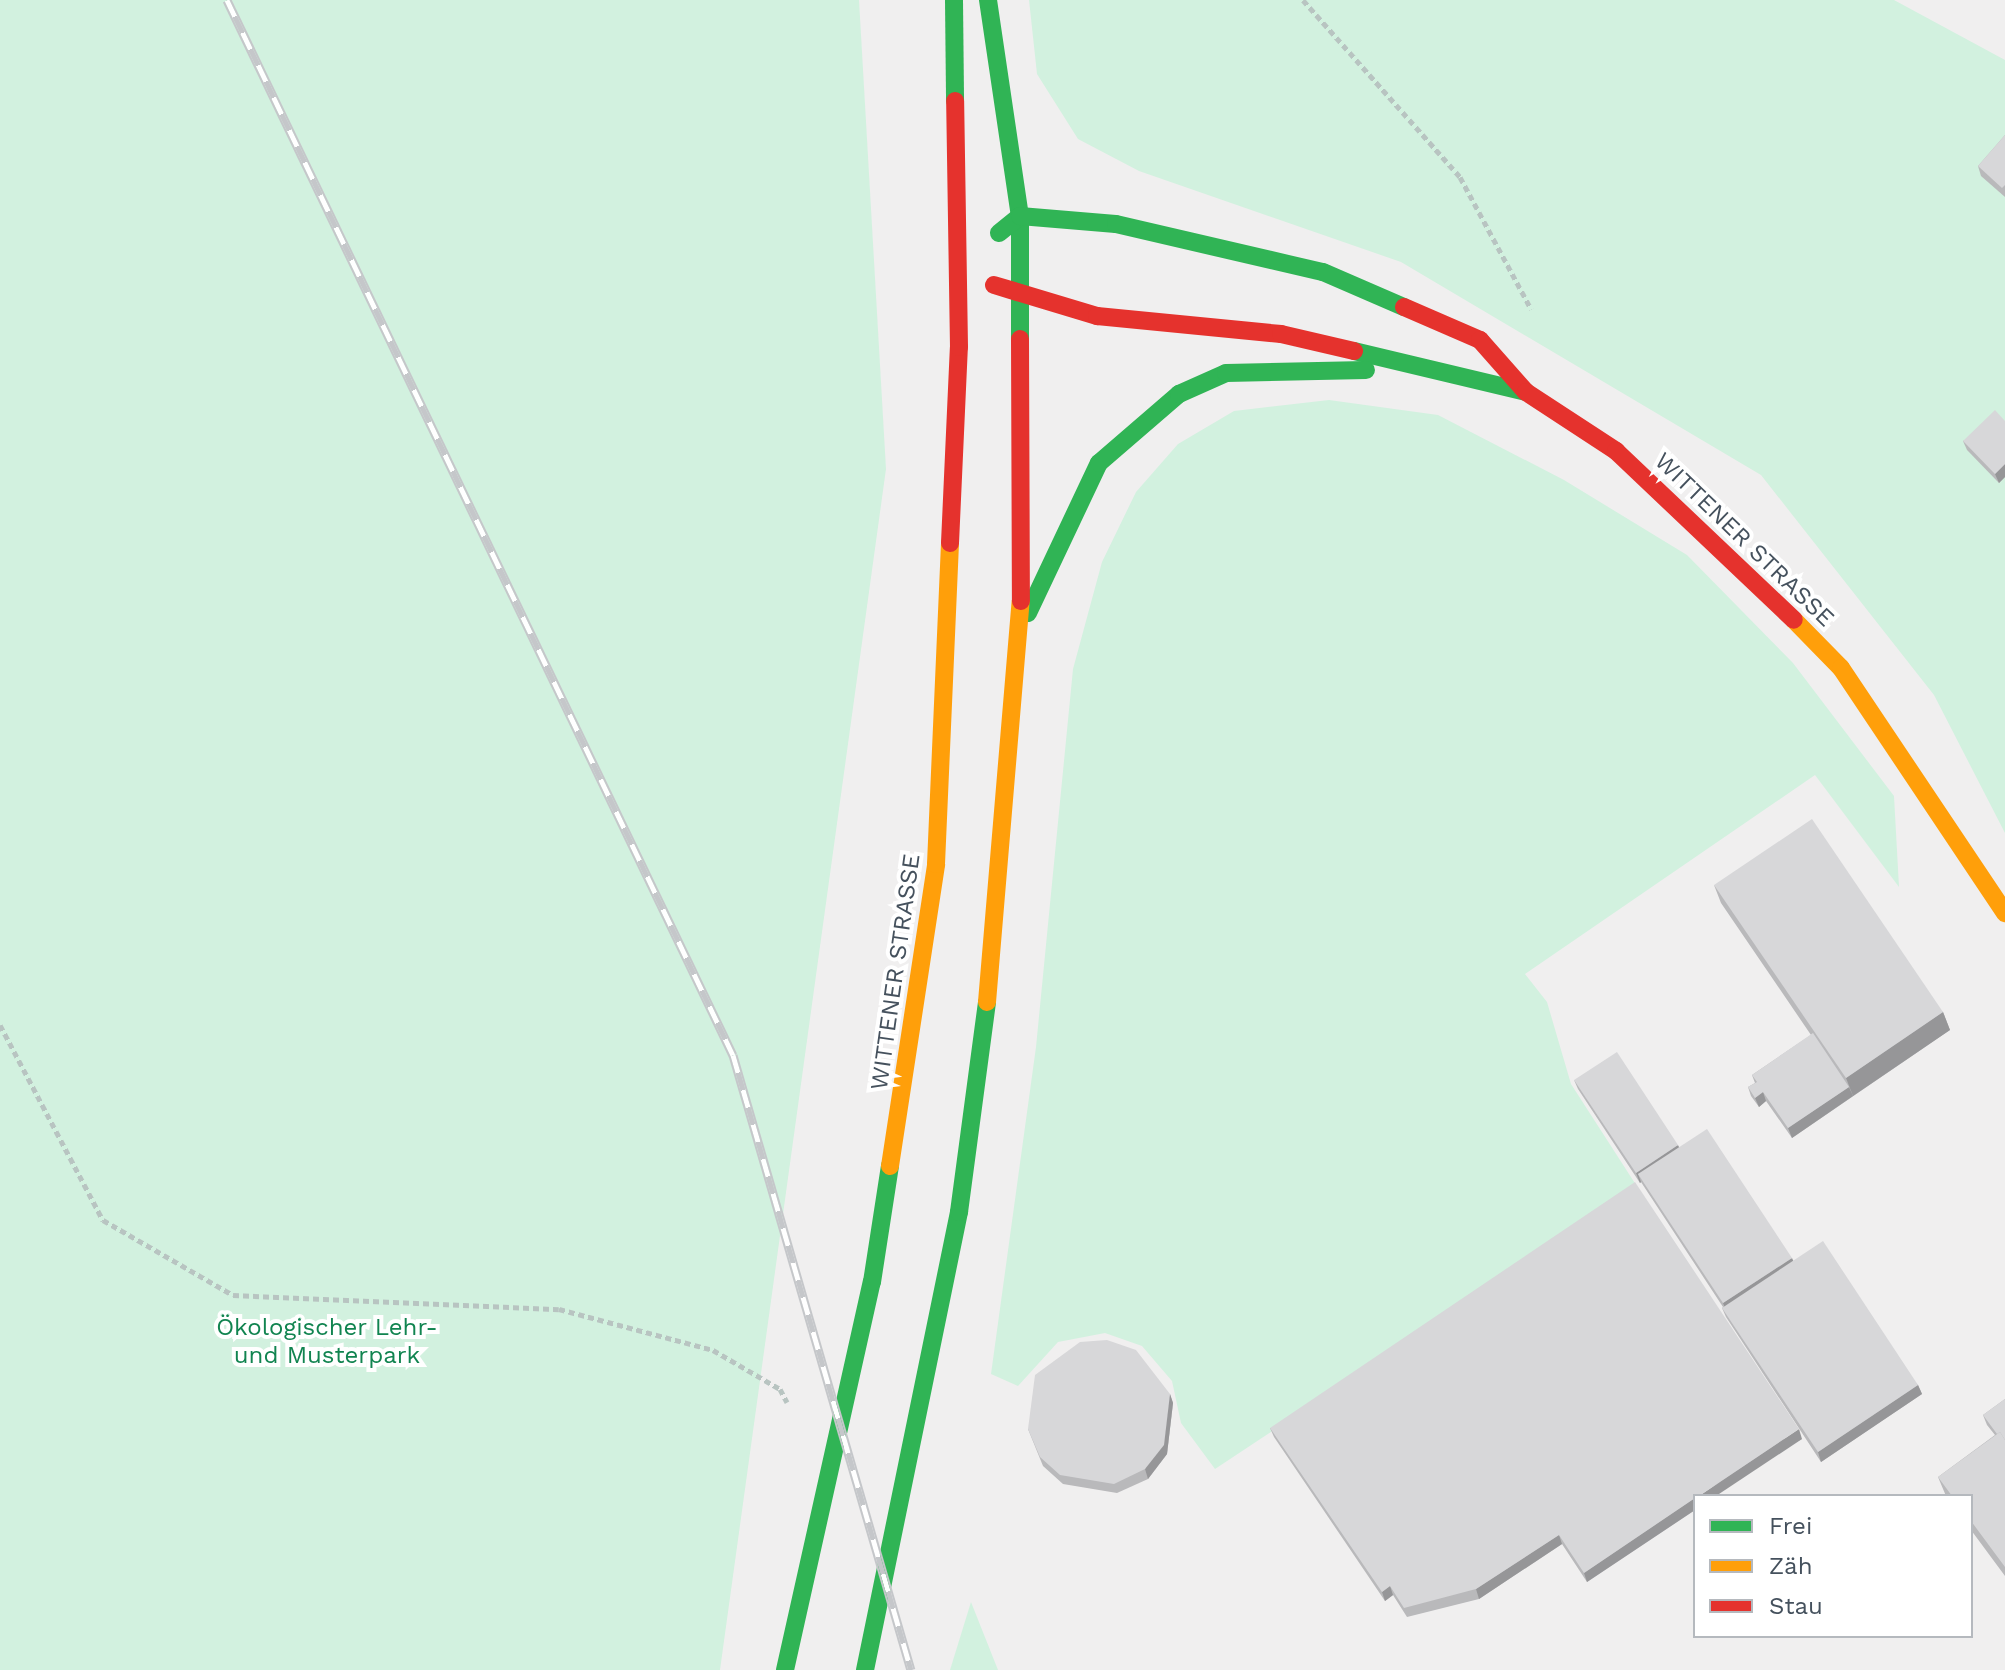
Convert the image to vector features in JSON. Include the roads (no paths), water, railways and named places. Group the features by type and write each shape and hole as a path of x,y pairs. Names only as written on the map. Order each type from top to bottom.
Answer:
{"main road":[{"name":"WITTENER STRASSE","path":"785,1670 807,1584 872,1282 911,1052 947,719 958,269 954,0"},
{"path":"865,1670 959,1212 987,1001 1021,625 1020,216 988,0"},
{"name":"WITTENER STRASSE","path":"1020,216 1116,224 1323,272 1480,340 1526,392 1616,451 1841,668 2005,913"},
{"path":"958,269 1020,216"},
{"name":"WITTENER STRASSE","path":"958,269 1019,296 1097,316 1281,334 1526,392"},
{"path":"1021,625 1099,463 1179,394 1226,373 1426,369"}],"railway":[{"path":"227,0 733,1055 911,1670"}],"park label":[{"name":"Ökologischer Lehr- und Musterpark","path":"327,1342"}]}
